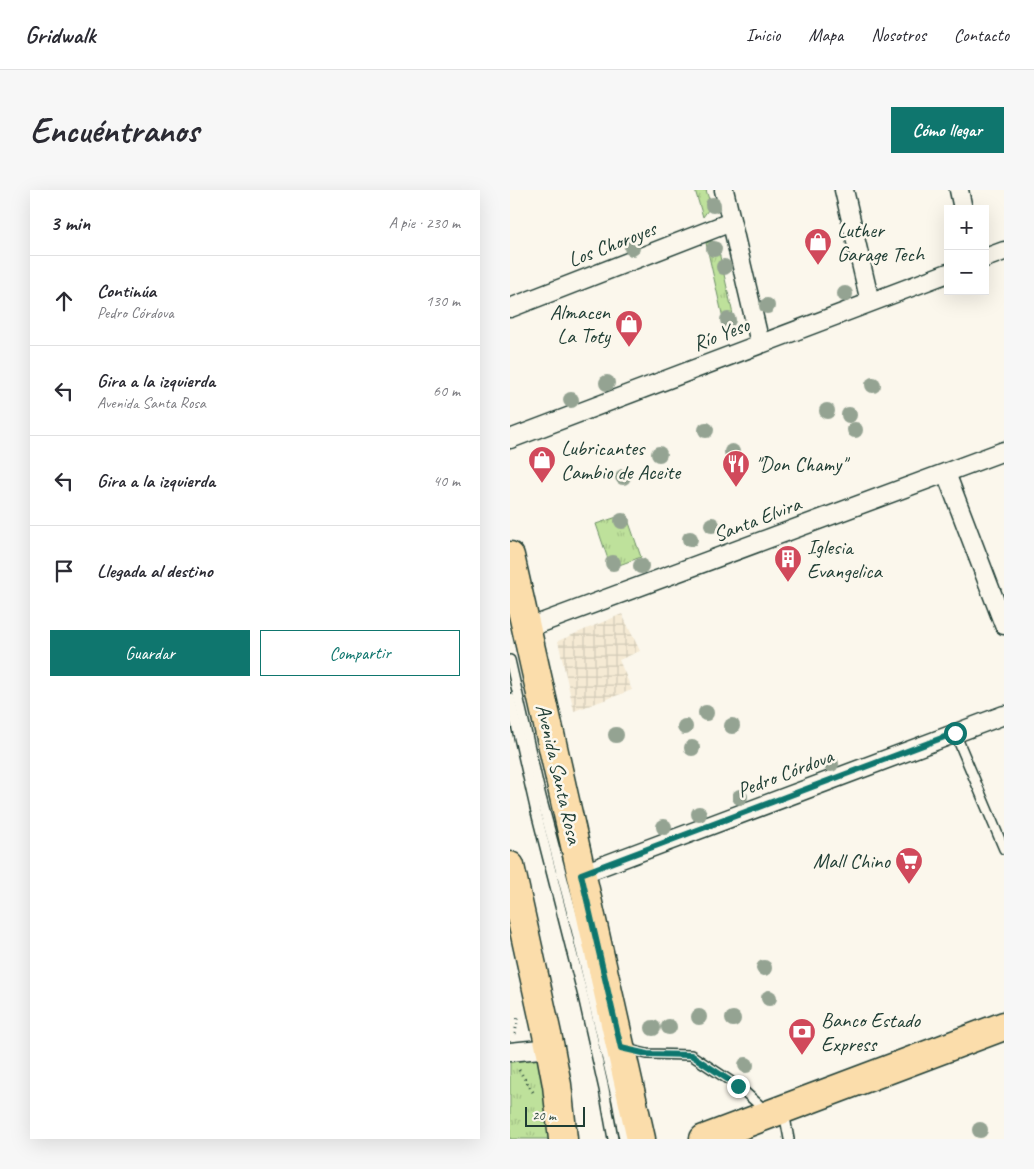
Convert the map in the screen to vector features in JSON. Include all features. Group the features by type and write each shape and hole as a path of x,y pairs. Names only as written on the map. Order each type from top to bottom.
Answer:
{"main road":[{"name":"Avenida Santa Rosa","path":"510,556 641,1139"},
{"path":"510,866 550,1048 557,1085 562,1139"},
{"path":"707,1138 1004,1026"}],"street":[{"path":"724,190 760,343"},
{"path":"844,190 870,302"},
{"path":"959,190 962,205"},
{"name":"Los Choroyes","path":"510,308 731,222"},
{"path":"989,257 1004,252"},
{"name":"Río Yeso","path":"510,439 944,274"},
{"name":"Santa Elvira","path":"525,629 1004,451"},
{"path":"946,473 1004,625"},
{"name":"Pedro Córdova","path":"581,874 1004,715"},
{"path":"510,1052 550,1048"}],"lane":[{"path":"510,660 541,797 576,929 615,1092 624,1139"},
{"path":"510,698 536,812 583,996 614,1139"},
{"path":"955,733 1004,849"},
{"path":"621,1048 647,1054 691,1055 777,1112 790,1139"}],"shaded area":[{"path":"622,614 640,651 619,660 632,690 574,711 558,641"}],"green space":[{"path":"695,190 706,190 711,206 703,217"},
{"path":"712,241 717,243 734,319 727,336 706,243"},
{"path":"626,514 641,557 611,568 596,524"},
{"path":"530,1052 541,1059 550,1139 510,1139 510,1056"}],"place":[{"name":"Luther Garage Tech","path":"818,266"},
{"name":"Almacen La Toty","path":"629,348"},
{"name":"Lubricantes Cambio de Aceite","path":"542,484"},
{"name":"\"Don Chamy\"","path":"736,488"},
{"name":"Iglesia Evangelica","path":"788,583"},
{"name":"Mall Chino","path":"909,885"},
{"name":"Banco Estado Express","path":"802,1056"}],"route":[{"path":"738,1086 691,1055 647,1054 621,1048 581,874 955,733"}]}
